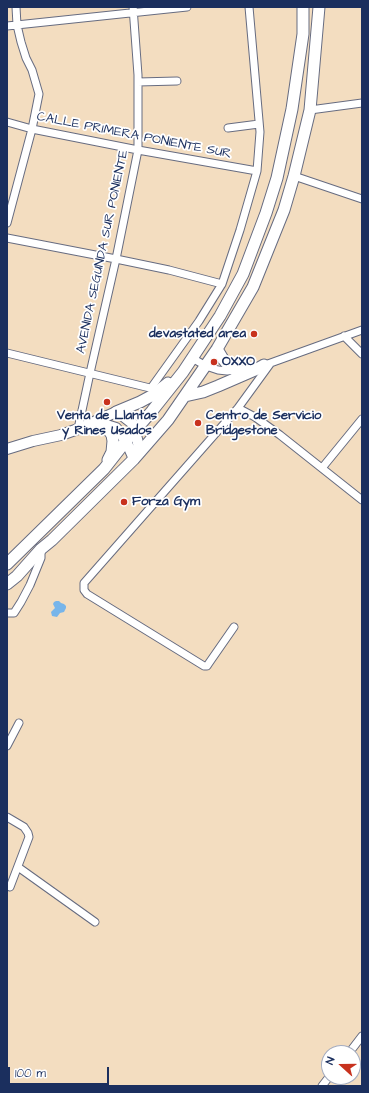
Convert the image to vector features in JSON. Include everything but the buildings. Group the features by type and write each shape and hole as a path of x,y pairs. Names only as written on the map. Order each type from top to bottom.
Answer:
{"main road":[{"path":"7,564 104,469 183,372 220,316 242,274 266,213 277,178 292,109 303,34 303,7"},
{"path":"7,584 17,576 41,549 52,540 137,455 168,420 217,349 253,287 284,210 310,110 319,7"},
{"path":"217,349 228,365 235,370"},
{"path":"185,396 203,392 267,364"},
{"path":"116,412 140,402 155,389 183,372"},
{"path":"99,422 112,435 113,441 112,452 104,469"}],"street":[{"path":"7,223 32,129 39,94 32,70 26,58 17,25 16,7"},
{"path":"7,26 133,9 187,7"},
{"path":"7,353 155,389 222,284 240,230 257,171 260,132 248,7"},
{"name":"AVENIDA SEGUNDA SUR PONIENTE","path":"78,429 116,259 138,150 138,82 133,9"},
{"path":"138,82 177,81"},
{"path":"310,110 362,103"},
{"name":"CALLE PRIMERA PONIENTE SUR","path":"7,122 32,129 138,150 257,171"},
{"path":"228,128 259,124"},
{"path":"294,176 362,200"},
{"path":"7,238 169,270 222,284"},
{"path":"192,358 206,366 218,370 235,370 267,364 362,330"},
{"path":"344,336 362,354"},
{"path":"234,626 206,666 204,666 87,594 84,590 84,582 238,408 267,364"},
{"path":"238,408 255,417 280,435 362,500"},
{"path":"7,449 33,441 62,435 99,422 116,412 132,423 135,431 137,455"},
{"path":"322,468 362,419"},
{"path":"99,422 116,428 137,455"},
{"path":"7,614 14,613 21,602 42,558 41,549"},
{"path":"7,746 19,723"},
{"path":"7,817 24,828 28,832 29,838 10,887"},
{"path":"18,867 95,922"},
{"path":"355,1045 362,1036"}],"water":[{"path":"56,601 59,601 66,606 64,612 60,613 57,617 52,616 51,612 55,608 53,604"}],"place":[{"name":"devastated area","path":"254,334"},
{"name":"OXXO","path":"214,362"},
{"name":"Venta de Llantas y Rines Usados","path":"107,402"},
{"name":"Centro de Servicio Bridgestone","path":"198,423"},
{"name":"Forza Gym","path":"124,502"}]}
